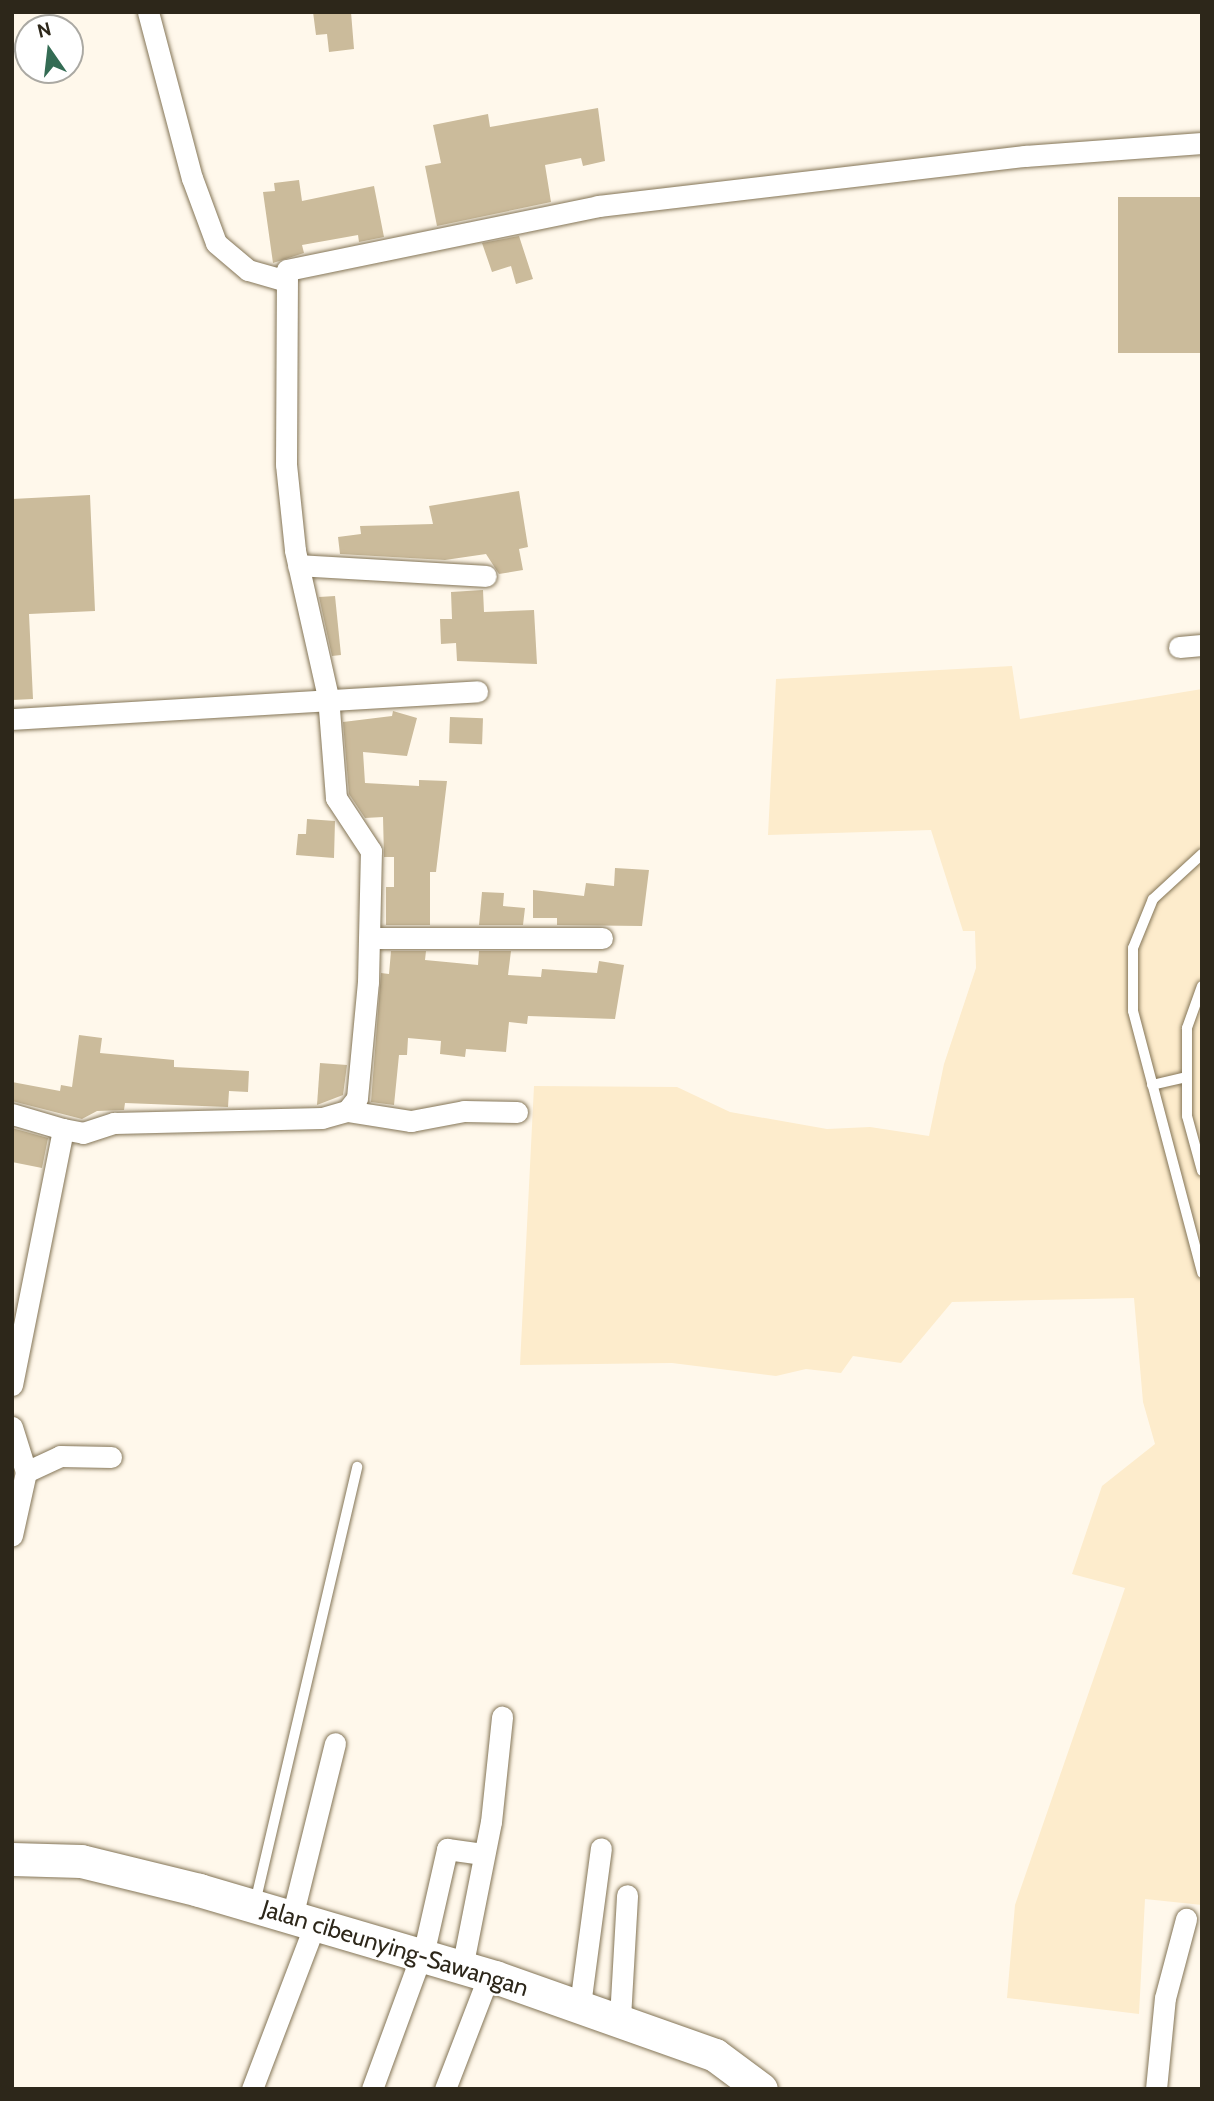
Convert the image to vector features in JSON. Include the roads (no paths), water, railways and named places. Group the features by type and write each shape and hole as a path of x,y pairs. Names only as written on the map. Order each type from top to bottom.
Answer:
{"main road":[{"name":"Jalan cibeunying-Sawangan","path":"12,1859 82,1861 255,1905 475,1971 620,2018 715,2055 761,2089"}],"street":[{"path":"148,12 192,178 216,243 248,270 283,280"},
{"path":"347,1111 360,1084 370,938 371,851 335,798 328,697 298,565 286,464 283,280 286,270 598,206 1025,156 1202,143"},
{"path":"298,565 486,576"},
{"path":"1179,647 1202,645"},
{"path":"12,719 328,697 477,691"},
{"path":"370,938 601,938"},
{"path":"12,1114 83,1133 114,1124 322,1118 347,1111 411,1121 464,1111 517,1112"},
{"path":"12,1385 63,1129"},
{"path":"12,1427 26,1472 12,1535"},
{"path":"26,1472 60,1456 111,1457"},
{"path":"445,2089 475,1971 483,1854 502,1717"},
{"path":"252,2089 304,1920 335,1743"},
{"path":"580,2005 601,1848"},
{"path":"372,2089 422,1955 447,1849 483,1854"},
{"path":"620,2018 627,1895"},
{"path":"1156,2089 1164,1998 1186,1919"}],"lane":[{"path":"1202,854 1153,900 1133,948 1133,1011 1202,1273"},
{"path":"1202,986 1187,1028 1187,1116 1202,1171"},
{"path":"1152,1085 1187,1077"},
{"path":"255,1905 358,1466"}]}
